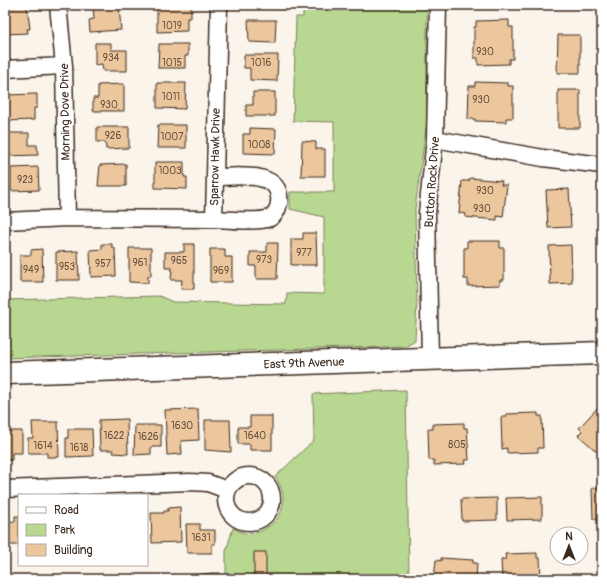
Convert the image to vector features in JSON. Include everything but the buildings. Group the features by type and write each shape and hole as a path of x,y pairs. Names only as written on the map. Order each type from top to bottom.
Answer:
{"main road":[{"name":"East 9th Avenue","path":"5,373 602,353"}],"street":[{"name":"Morning Dove Drive","path":"58,5 64,66 67,218"},
{"name":"Sparrow Hawk Drive","path":"5,220 67,218 214,219 219,5"},
{"name":"Button Rock Drive","path":"430,358 427,213 435,139 438,5"},
{"path":"5,69 64,66"},
{"path":"435,139 543,158 602,165"},
{"path":"214,219 259,220 270,218 276,212 279,202 277,189 269,181 250,177 215,177"},
{"path":"5,488 190,482 208,483 227,490"}],"green space":[{"path":"303,5 427,5 427,121 415,209 417,302 415,340 405,346 5,358 5,300 159,296 173,302 286,304 287,293 324,294 324,217 290,209 290,192 334,192 334,122 293,121 296,17 303,17"},
{"path":"406,390 409,579 226,579 226,551 233,528 248,534 259,532 273,523 281,512 283,505 282,491 275,477 314,440 313,394"}]}
